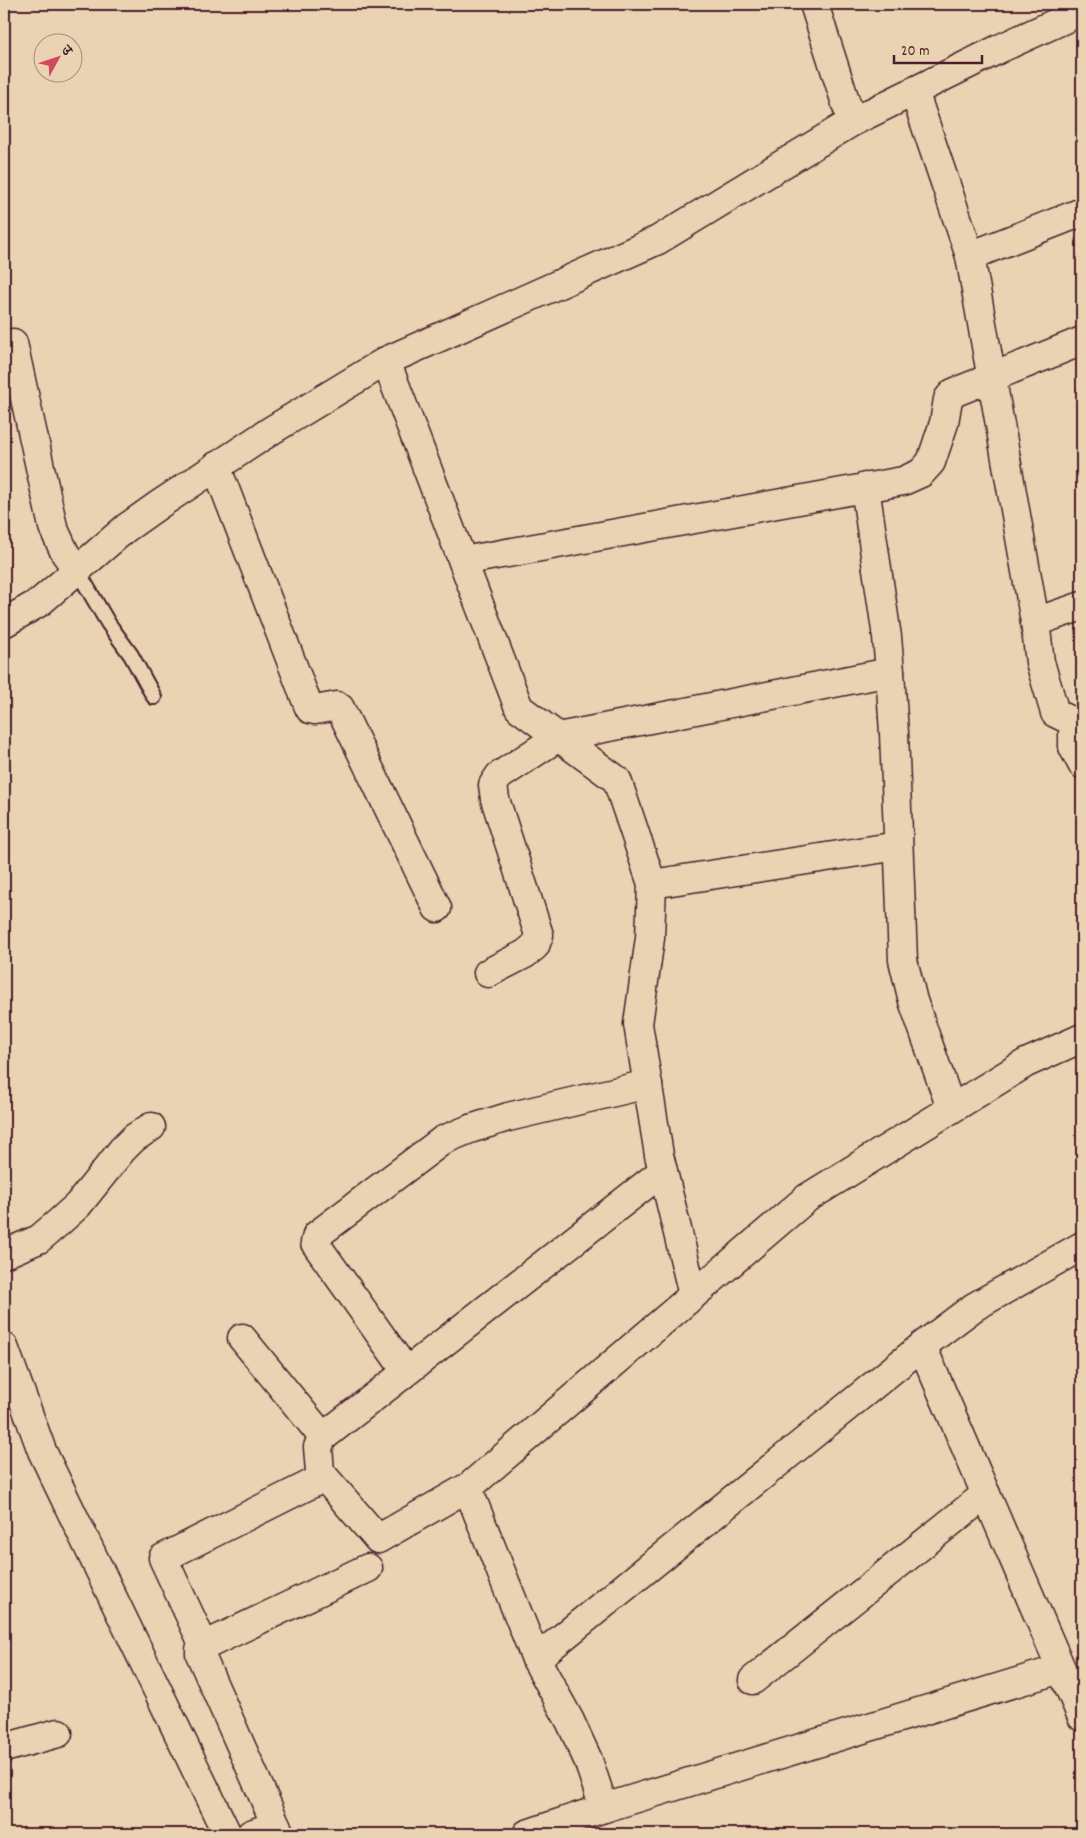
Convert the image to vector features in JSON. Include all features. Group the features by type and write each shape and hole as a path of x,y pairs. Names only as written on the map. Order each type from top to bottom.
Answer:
{"street":[{"path":"814,4 852,122"},
{"path":"4,623 40,602 126,528 216,466 386,362 658,240 852,122 1001,48 1082,11"},
{"path":"914,91 970,256 1035,622 1040,662 1055,713 1081,724 1073,734 1073,747 1082,764"},
{"path":"970,256 1082,212"},
{"path":"463,560 903,481 921,473 931,462 944,423 948,399 953,393 1082,341"},
{"path":"13,343 53,527 64,553 77,570"},
{"path":"386,362 519,708 617,780 652,884 650,938 638,1024 663,1171 693,1295"},
{"path":"216,466 308,705 310,709 315,710 338,706 340,708 437,908"},
{"path":"865,487 887,637 890,672 903,960 913,1001 951,1108"},
{"path":"1035,622 1082,606"},
{"path":"488,973 525,954 535,946 539,935 495,799 493,785 499,776 558,737 890,672"},
{"path":"652,884 898,846"},
{"path":"320,1472 378,1539 470,1486 807,1198 1026,1062 1082,1038"},
{"path":"406,1371 314,1243 317,1235 443,1140 470,1128 508,1117 648,1084"},
{"path":"4,1254 39,1239 58,1223 78,1204 122,1150 134,1138 151,1127"},
{"path":"204,1646 163,1558 317,1481 320,1472 318,1447 323,1437 663,1171"},
{"path":"536,1658 922,1346 974,1307 1082,1246"},
{"path":"242,1338 323,1437"},
{"path":"922,1346 1082,1717"},
{"path":"4,1347 42,1451 227,1834"},
{"path":"470,1486 470,1494 536,1658 581,1744 604,1808"},
{"path":"753,1680 986,1494"},
{"path":"251,1834 278,1830 200,1654 200,1650 204,1646 368,1568"},
{"path":"527,1834 604,1808 1060,1669"},
{"path":"4,1748 58,1733"}],"lane":[{"path":"77,570 108,623 131,655 154,697"}]}
